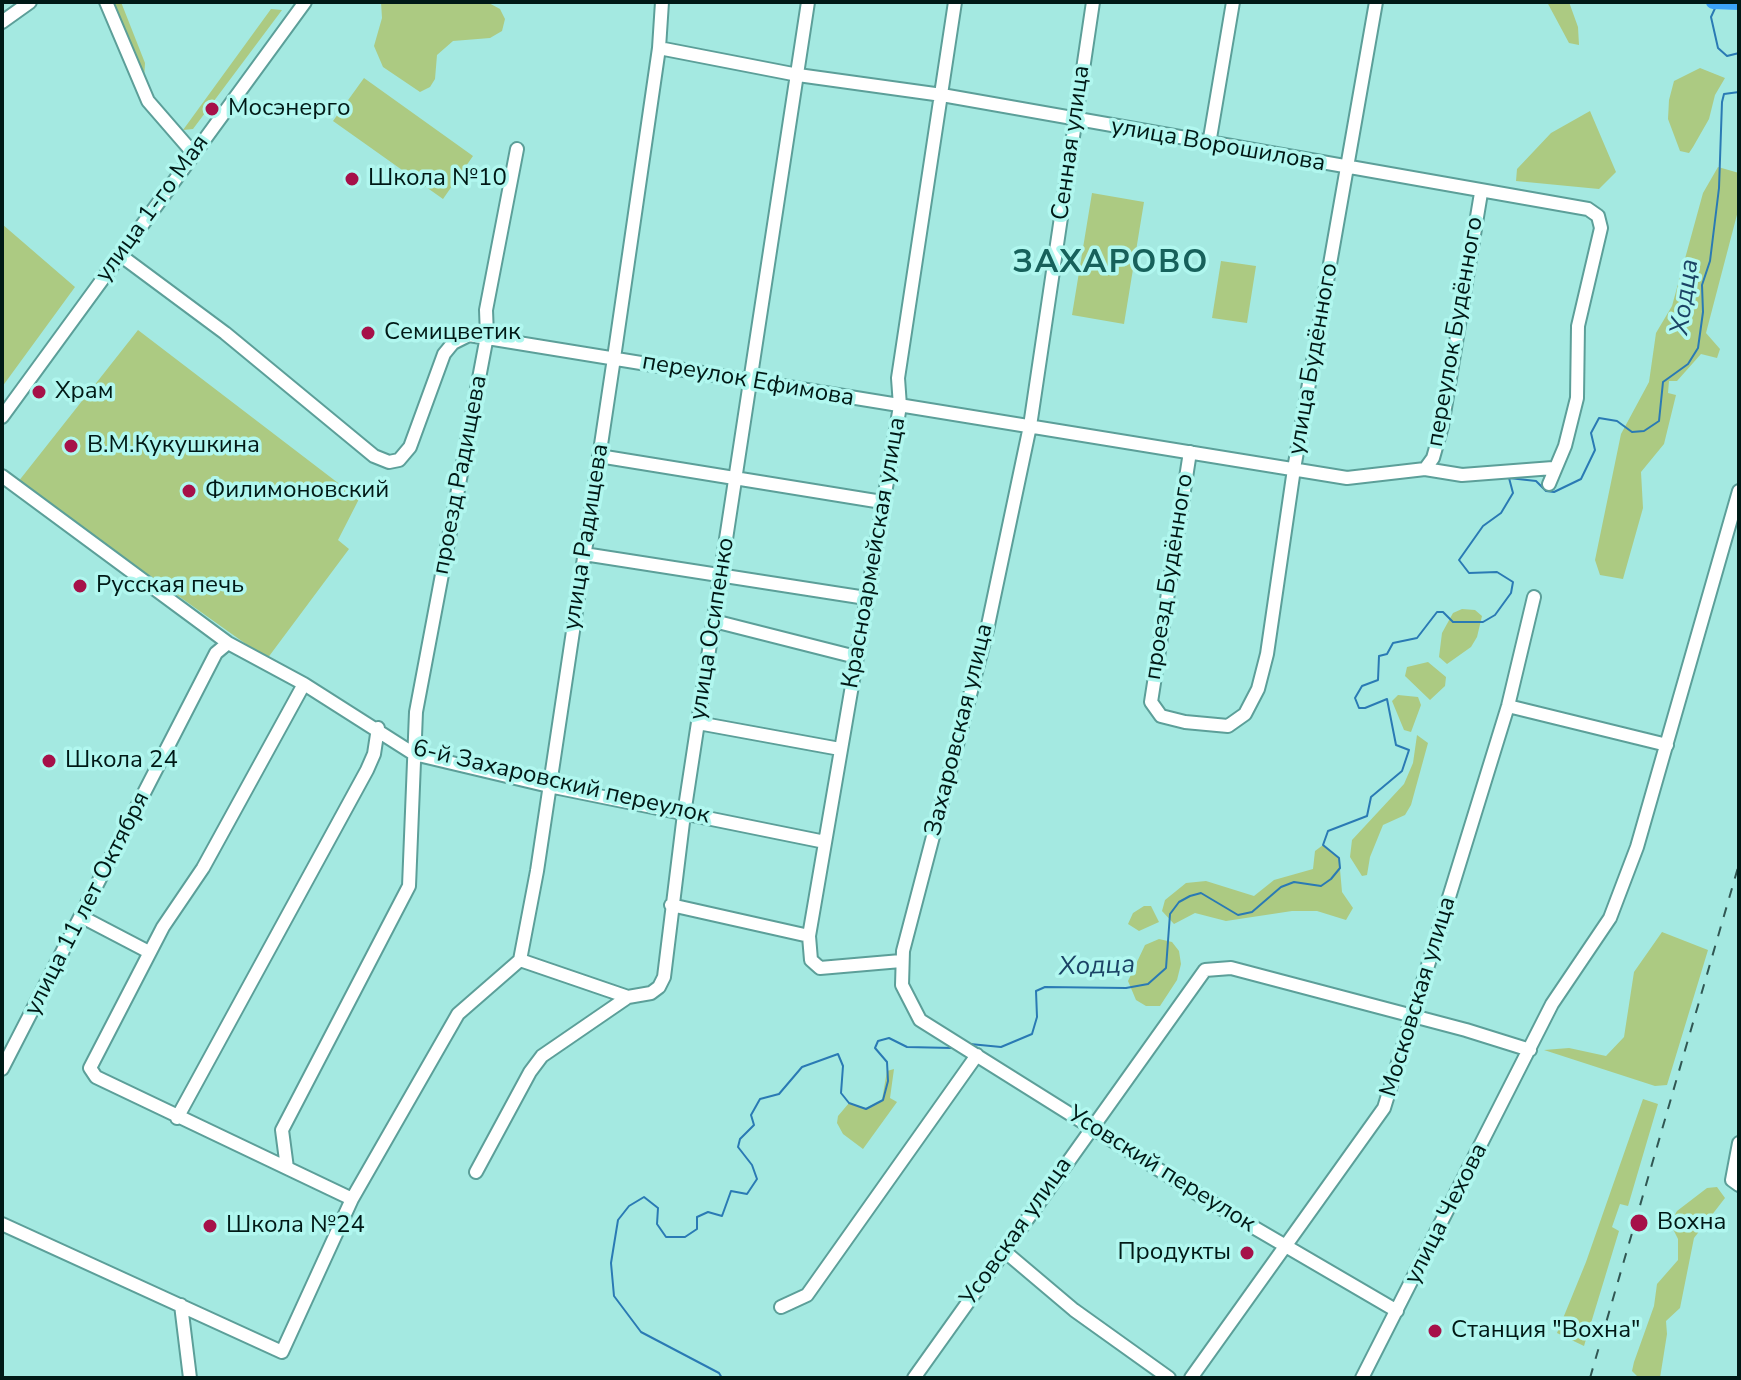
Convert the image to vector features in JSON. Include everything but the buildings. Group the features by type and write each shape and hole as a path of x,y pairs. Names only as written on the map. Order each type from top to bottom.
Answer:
{"street":[{"path":"2,22 30,2"},
{"path":"106,2 148,101 194,154"},
{"name":"улица 1-го Мая","path":"2,417 305,2"},
{"name":"улица Радищева","path":"520,960 614,358 659,48 662,2"},
{"name":"улица Осипенко","path":"476,1172 530,1072 542,1056 628,997 651,993 659,987 664,977 684,814 808,2"},
{"name":"Красноармейская улица","path":"901,961 820,968 811,960 809,936 900,406 898,378 955,2"},
{"name":"Сенная улица","path":"1030,426 1093,2"},
{"path":"1209,144 1233,2"},
{"name":"улица Будённого","path":"1245,714 1258,689 1267,654 1294,469 1349,170 1376,2"},
{"name":"улица Ворошилова","path":"659,48 798,75 942,95 1349,170 1588,209 1598,216 1601,228 1578,326 1577,398 1565,446 1553,468"},
{"name":"проезд Радищева","path":"287,1168 282,1130 409,886 416,712 487,336 486,310 517,149"},
{"name":"переулок Будённого","path":"1425,469 1433,458 1442,426 1481,193"},
{"path":"120,255 225,333 374,456 389,462 399,460 410,447 444,354 453,343 469,335 487,336"},
{"name":"переулок Ефимова","path":"487,336 900,406 1363,479 1425,469 1462,475 1553,468"},
{"name":"Захаровская улица","path":"928,1025 920,1020 906,997 901,961 987,630 1030,426"},
{"name":"проезд Будённого","path":"1190,452 1151,702 1161,716 1211,726 1228,726 1245,714"},
{"path":"599,456 882,502"},
{"path":"1549,484 1553,468"},
{"name":"6-й Захаровский переулок","path":"2,476 228,643 378,728 414,754 549,786 825,842"},
{"name":"улица Чехова","path":"1362,1378 1552,1004 1610,918 1637,847 1739,491"},
{"path":"584,554 866,598"},
{"name":"Московская улица","path":"1191,1378 1287,1248 1384,1108 1508,706 1534,597"},
{"path":"714,621 856,657"},
{"name":"улица 11 лет Октября","path":"2,1069 216,653 228,643"},
{"path":"304,684 203,868 149,952 90,1068 96,1077 177,1118 352,1199"},
{"path":"1508,706 1667,745"},
{"path":"698,723 840,749"},
{"path":"177,1118 367,770 374,754 378,728"},
{"path":"671,905 809,936"},
{"path":"82,917 149,952"},
{"path":"2,1224 282,1352 352,1199 458,1014 520,960 628,997"},
{"name":"Усовская улица","path":"914,1378 1090,1127 1205,970 1231,968 1413,1016"},
{"path":"1413,1016 1530,1050"},
{"name":"Усовский переулок","path":"928,1025 1287,1248 1397,1311"},
{"path":"781,1307 807,1295 972,1052"},
{"path":"1739,1143 1732,1180 1739,1185"},
{"path":"1003,1250 1074,1310 1169,1378"},
{"path":"181,1305 190,1378"}],"green space":[{"path":"110,2 121,2 145,63 144,80"},
{"path":"381,2 487,2 500,9 505,19 502,31 490,38 453,41 437,55 435,79 430,87 420,92 383,67 374,46 382,18"},
{"path":"1547,2 1569,2 1578,27 1579,45 1569,43"},
{"path":"271,9 282,10 193,129 183,130"},
{"path":"1700,68 1725,78 1715,95 1709,119 1689,153 1680,151 1668,119 1669,100 1674,81"},
{"path":"364,78 473,156 443,199 333,121"},
{"path":"1590,111 1616,172 1599,189 1516,181 1517,169 1551,133"},
{"path":"1718,167 1739,173 1739,207 1706,333 1720,349 1717,358 1701,354 1677,381 1669,381 1668,393 1676,395 1664,444 1641,472 1643,508 1623,579 1600,575 1595,560 1621,434 1649,382 1656,333 1672,306 1703,193"},
{"path":"1092,193 1144,202 1124,324 1072,315"},
{"path":"2,224 75,287 2,387"},
{"path":"1221,261 1256,266 1247,323 1212,318"},
{"name":"Филимоновский","path":"138,330 359,499 338,540 349,549 267,659 18,482"},
{"path":"1462,609 1475,610 1482,616 1477,637 1471,647 1447,664 1439,657 1442,633 1453,613"},
{"path":"1428,662 1446,677 1445,686 1430,700 1405,676 1407,667"},
{"path":"1398,695 1418,697 1421,705 1411,732 1404,730 1392,701"},
{"path":"1417,735 1428,743 1411,805 1405,815 1383,825 1370,857 1367,875 1362,876 1350,857 1352,840 1404,784 1413,763"},
{"path":"1323,845 1339,858 1342,892 1353,908 1346,920 1317,911 1292,911 1226,921 1195,913 1174,924 1162,911 1165,900 1186,883 1206,881 1254,896 1274,880 1313,869 1315,851"},
{"path":"1144,906 1151,906 1159,922 1139,931 1128,924 1133,913"},
{"path":"1662,932 1708,950 1667,1085 1655,1086 1544,1050 1569,1048 1606,1056 1624,1037 1634,972"},
{"path":"1159,939 1172,942 1179,951 1181,964 1177,980 1160,1006 1146,1006 1136,1000 1128,981 1145,945"},
{"path":"894,1069 890,1098 897,1102 863,1149 843,1134 837,1123 838,1116 849,1103 866,1108 882,1100 887,1071"},
{"path":"1643,1099 1658,1104 1628,1206 1620,1204 1612,1227 1619,1231 1584,1346 1557,1333 1586,1262"},
{"path":"1717,1187 1725,1198 1694,1238 1680,1308 1666,1321 1660,1378 1639,1378 1632,1371 1654,1306 1657,1284 1678,1260 1678,1239 1670,1223 1677,1211 1707,1188"}],"waterway":[{"path":"1713,2 1739,3"},
{"name":"Ходца","path":"1717,4 1711,17 1718,48 1727,56 1739,53"},
{"name":"Ходца","path":"970,1044 1001,1047 1032,1034 1037,1017 1036,991 1045,987 1126,988 1148,984 1166,968 1170,914 1179,902 1190,896 1201,893 1238,915 1252,912 1281,887 1294,882 1321,886 1340,868 1339,858 1323,845 1328,831 1367,816 1371,797 1402,771 1409,750 1396,745 1387,699 1359,708 1355,698 1362,686 1378,680 1379,656 1387,654 1393,643 1417,638 1437,612 1443,612 1453,622 1483,622 1495,615 1511,593 1513,582 1497,572 1469,573 1459,560 1483,526 1501,513 1513,493 1509,478 1536,481 1546,491 1554,492 1581,479 1595,450 1591,433 1599,418 1617,421 1632,432 1644,431 1659,421 1663,382 1688,364 1698,348 1703,312 1702,285 1710,261 1719,188 1722,102 1724,94 1739,92"},
{"name":"Ходца","path":"722,1378 719,1373 641,1332 614,1296 611,1263 618,1220 629,1206 644,1197 658,1208 657,1224 666,1237 685,1237 697,1229 697,1217 708,1212 722,1216 731,1191 747,1194 757,1179 752,1165 738,1147 740,1139 754,1125 751,1115 760,1099 779,1094 802,1067 838,1054 843,1066 841,1093 849,1103 866,1109 883,1100 888,1081 887,1062 875,1048 878,1041 889,1038 907,1047 952,1048"}],"railway":[{"path":"1590,1378 1739,864"}],"place":[{"name":"Мосэнерго","path":"212,109"},
{"name":"Школа №10","path":"352,179"},
{"name":"Семицветик","path":"368,333"},
{"name":"Храм","path":"39,392"},
{"name":"В.М.Кукушкина","path":"71,446"},
{"name":"Филимоновский","path":"189,491"},
{"name":"Русская печь","path":"80,586"},
{"name":"Школа 24","path":"49,761"},
{"name":"Вохна","path":"1639,1223"},
{"name":"Школа №24","path":"210,1226"},
{"name":"Продукты","path":"1247,1253"},
{"name":"Станция \"Вохна\"","path":"1435,1331"}],"district":[{"name":"ЗАХАРОВО","path":"1111,264"}]}
